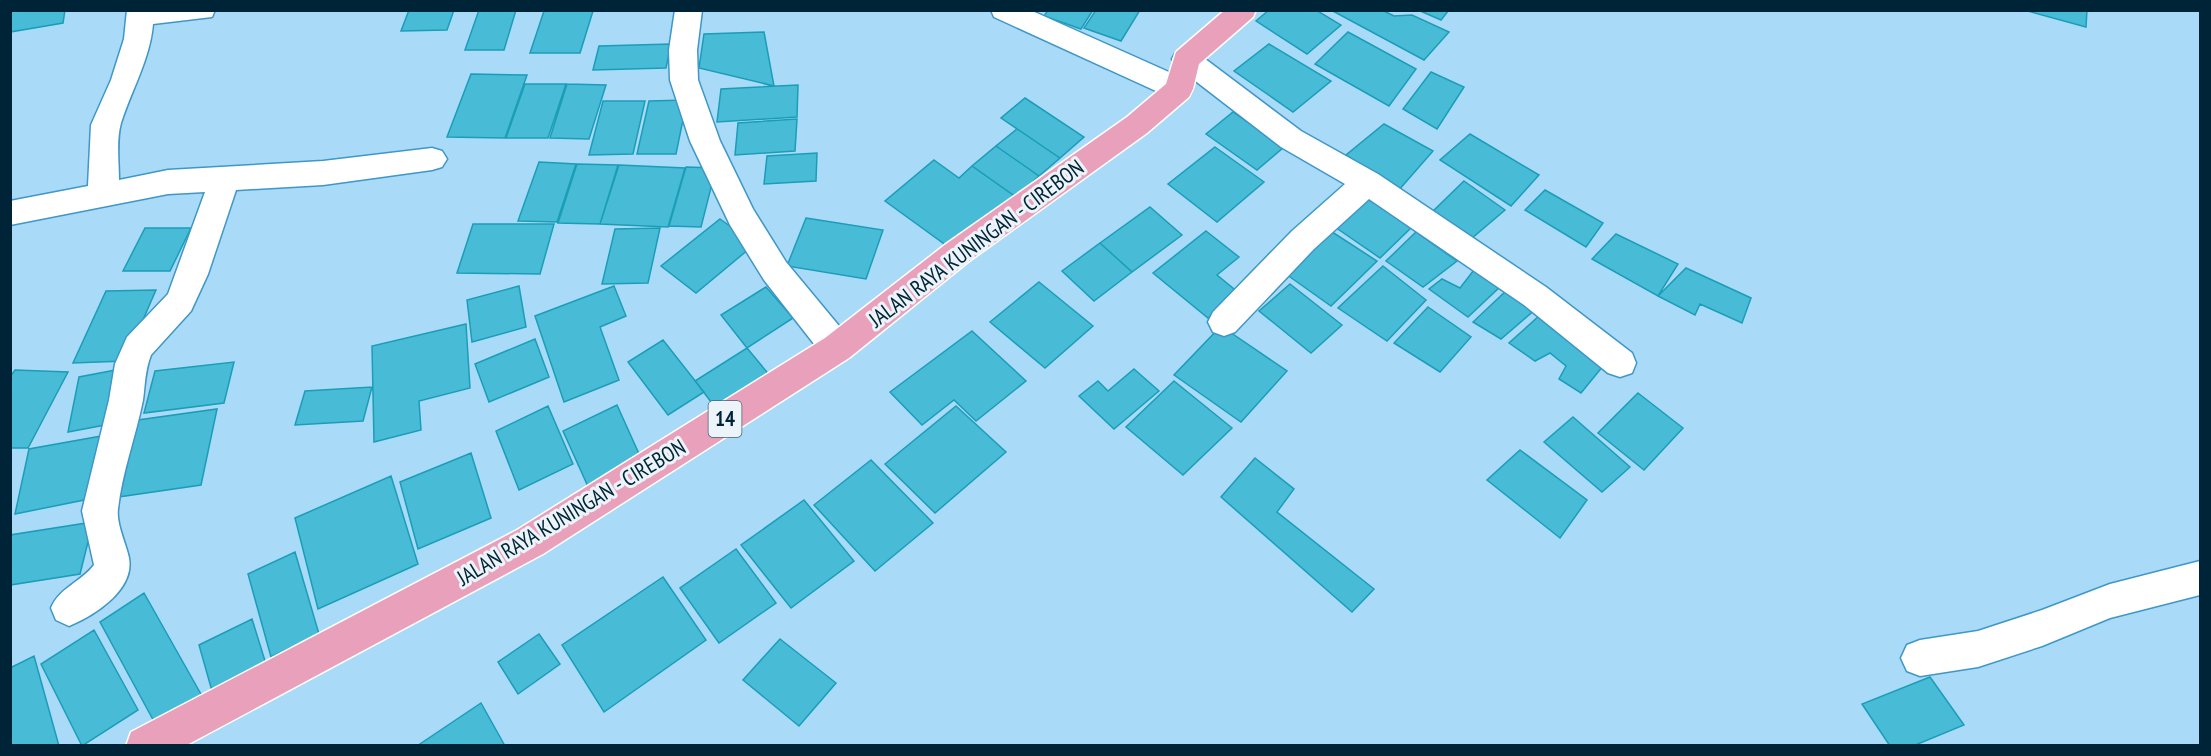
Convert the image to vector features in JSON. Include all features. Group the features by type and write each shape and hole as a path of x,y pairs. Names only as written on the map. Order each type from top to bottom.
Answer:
{"highway":[{"name":"JALAN RAYA KUNINGAN - CIREBON","path":"145,746 530,542 837,348 957,253 1137,125 1243,10"}],"street":[{"path":"103,194 106,125 125,80 138,39 141,13 202,10"},
{"path":"689,10 684,28 686,89 703,130 705,141 741,216 775,271 837,348"},
{"path":"1004,10 1182,74 1367,182 1535,296 1620,363"},
{"path":"10,213 168,182 323,173 432,159"},
{"path":"69,608 100,585 111,571 112,561 100,511 126,400 130,364 138,346 180,302 224,180"},
{"path":"1224,322 1303,240 1367,182"},
{"path":"1920,658 1978,649 2042,628 2110,601 2200,578"}],"building":[{"path":"10,10 65,10 63,23 10,32"},
{"path":"409,10 454,10 447,30 401,31"},
{"path":"479,10 516,10 504,50 465,50"},
{"path":"1048,10 1093,10 1081,29 1044,16"},
{"path":"1096,10 1140,10 1121,41 1084,28"},
{"path":"1269,10 1316,10 1341,25 1307,54 1256,21"},
{"path":"1331,10 1382,10 1394,16 1412,15 1449,32 1424,60"},
{"path":"1418,10 1449,10 1441,20"},
{"path":"2024,10 2087,10 2086,27"},
{"path":"544,11 593,11 580,53 530,53"},
{"path":"764,32 774,86 699,68 704,34"},
{"path":"1348,32 1416,69 1389,106 1315,64"},
{"path":"671,44 666,68 593,70 599,46"},
{"path":"1269,44 1331,81 1293,112 1234,71"},
{"path":"1431,72 1464,87 1437,129 1403,109"},
{"path":"471,74 527,75 505,138 447,137"},
{"path":"525,84 566,84 548,138 506,138"},
{"path":"567,84 606,85 589,139 550,138"},
{"path":"798,85 797,117 717,122 721,89"},
{"path":"1025,98 1084,137 1060,158 1001,118"},
{"path":"687,100 676,154 637,154 649,101"},
{"path":"603,101 645,101 633,154 589,155"},
{"path":"1233,112 1284,147 1257,170 1206,134"},
{"path":"797,119 795,151 735,155 738,123"},
{"path":"1384,124 1433,151 1398,191 1346,155"},
{"path":"1017,129 1060,158 1039,176 996,146"},
{"path":"1470,134 1539,175 1511,206 1440,160"},
{"path":"996,146 1039,176 1016,197 972,166"},
{"path":"1215,147 1264,182 1217,222 1168,184"},
{"path":"817,153 816,181 764,184 767,156"},
{"path":"934,160 959,178 972,166 1016,197 954,251 885,201"},
{"path":"539,162 576,164 557,222 518,221"},
{"path":"577,164 618,165 600,224 558,223"},
{"path":"619,165 685,168 668,227 600,224"},
{"path":"686,167 716,168 701,227 669,226"},
{"path":"1464,181 1505,210 1465,244 1428,216"},
{"path":"1545,190 1603,223 1586,247 1525,210"},
{"path":"1368,191 1416,223 1380,258 1332,225"},
{"path":"1150,207 1182,235 1132,272 1100,243"},
{"path":"806,218 883,230 866,279 787,266"},
{"path":"720,219 755,244 696,293 661,266"},
{"path":"473,224 554,224 540,274 457,273"},
{"path":"145,228 191,228 170,271 123,271"},
{"path":"660,228 648,283 602,284 615,229"},
{"path":"1326,228 1377,261 1331,306 1283,272"},
{"path":"1206,231 1239,257 1217,275 1239,293 1208,318 1153,273"},
{"path":"1416,232 1457,261 1423,287 1386,261"},
{"path":"1616,234 1678,264 1658,296 1592,259"},
{"path":"1100,243 1132,272 1094,301 1062,271"},
{"path":"1383,266 1426,300 1387,341 1338,308"},
{"path":"1477,266 1503,284 1468,317 1429,289 1442,279 1460,288"},
{"path":"1686,268 1751,298 1742,323 1700,304 1695,315 1658,296"},
{"path":"1039,282 1093,326 1045,368 990,322"},
{"path":"1290,284 1342,325 1311,353 1259,311"},
{"path":"519,286 526,327 472,342 467,300"},
{"path":"614,286 626,316 600,327 619,380 564,402 535,316"},
{"path":"766,287 793,318 747,348 721,315"},
{"path":"156,290 125,361 73,363 106,291"},
{"path":"1507,290 1537,308 1501,339 1473,322"},
{"path":"1428,307 1471,337 1440,372 1394,343"},
{"path":"1540,315 1603,366 1581,393 1559,379 1566,366 1550,353 1535,361 1509,343"},
{"path":"466,324 470,388 419,401 421,430 374,442 372,346"},
{"path":"1221,326 1287,371 1241,422 1174,375"},
{"path":"972,331 1026,381 976,421 954,400 922,425 890,392"},
{"path":"535,339 549,377 489,402 475,364"},
{"path":"663,340 704,392 668,415 628,362"},
{"path":"747,348 771,377 718,411 695,381"},
{"path":"234,362 224,403 144,413 155,371"},
{"path":"121,369 110,424 68,432 79,377"},
{"path":"1134,369 1159,391 1114,429 1079,396 1098,381 1108,391"},
{"path":"15,370 68,372 28,448 10,448 10,377"},
{"path":"1174,381 1232,428 1183,475 1126,427"},
{"path":"372,387 363,421 295,425 305,391"},
{"path":"1638,393 1683,428 1644,470 1598,433"},
{"path":"617,405 644,465 590,491 563,431"},
{"path":"548,406 573,464 519,490 496,431"},
{"path":"956,406 1006,452 935,513 885,464"},
{"path":"217,409 201,485 118,497 138,420"},
{"path":"1573,417 1630,467 1602,492 1544,442"},
{"path":"107,435 94,498 15,514 29,449"},
{"path":"1520,450 1587,500 1560,538 1487,480"},
{"path":"471,453 491,518 418,549 400,482"},
{"path":"1255,458 1294,489 1277,512 1374,589 1352,612 1221,497"},
{"path":"871,460 933,523 875,571 814,505"},
{"path":"391,476 418,564 318,609 295,518"},
{"path":"804,500 854,561 791,608 741,545"},
{"path":"93,522 80,574 10,585 10,535"},
{"path":"736,549 776,603 719,643 680,588"},
{"path":"295,552 319,634 271,657 248,574"},
{"path":"663,577 706,640 604,712 562,645"},
{"path":"144,593 202,696 157,727 100,622"},
{"path":"252,619 266,664 212,691 199,645"},
{"path":"94,630 138,710 82,746 41,664"},
{"path":"539,634 560,664 518,694 498,662"},
{"path":"780,639 836,683 799,726 743,680"},
{"path":"34,656 59,746 10,746 10,668"},
{"path":"1930,677 1964,725 1913,746 1890,746 1862,704"},
{"path":"481,703 505,746 417,746"}]}
